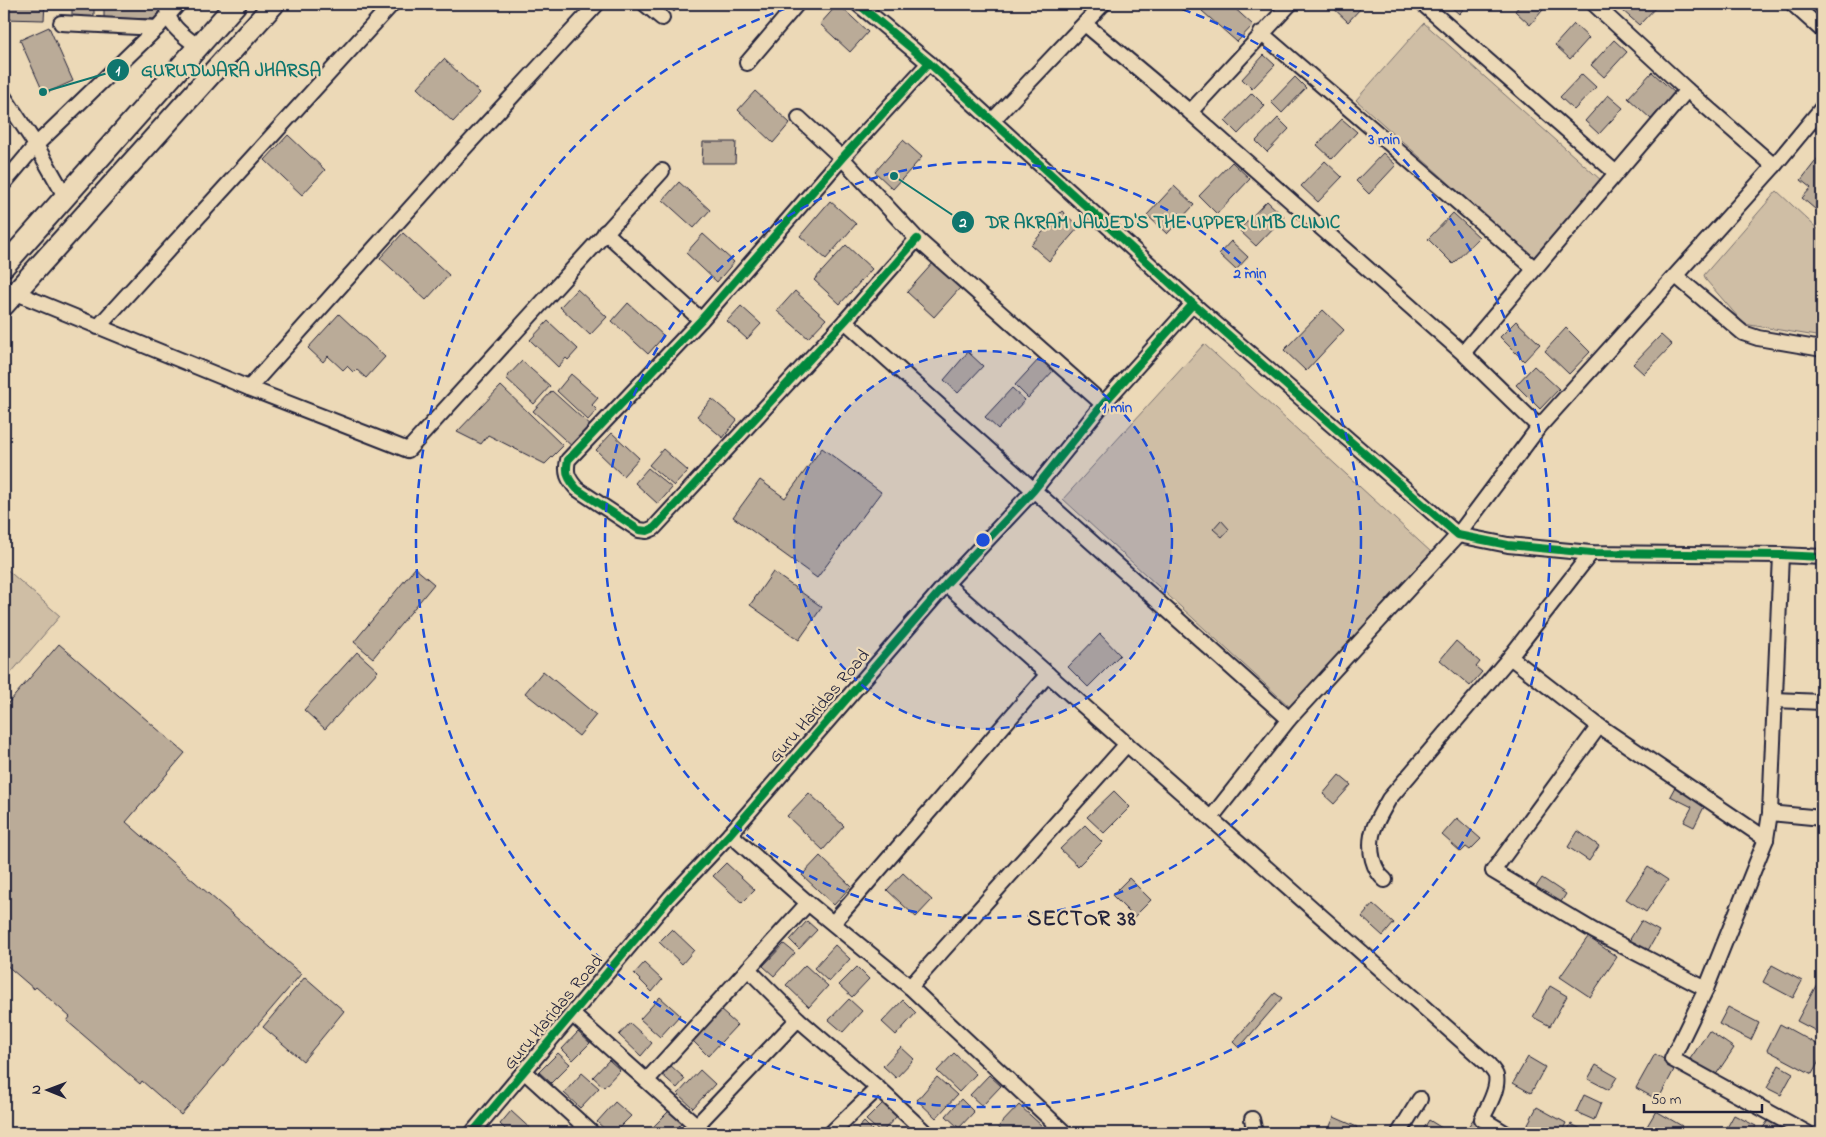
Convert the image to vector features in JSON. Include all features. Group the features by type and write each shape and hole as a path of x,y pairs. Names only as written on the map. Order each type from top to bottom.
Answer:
{"main road":[{"path":"4,266 236,4"},
{"path":"7,295 274,4"}],"street":[{"path":"4,183 36,145 157,28 167,10 178,4"},
{"path":"98,327 392,4"},
{"path":"249,388 458,155 598,4"},
{"path":"645,4 662,18"},
{"path":"747,63 797,4"},
{"path":"858,4 929,63 1193,304 1458,536 1508,545 1591,553 1822,557"},
{"path":"992,121 1103,4"},
{"path":"1190,112 1290,4"},
{"path":"1423,4 1616,173"},
{"path":"1594,4 1687,90 1774,166"},
{"path":"1793,4 1822,30"},
{"path":"167,10 174,26 198,47"},
{"path":"60,22 157,28"},
{"path":"1085,24 1190,112 1463,353 1539,427"},
{"path":"1262,33 1534,268"},
{"path":"917,239 845,321 654,528 647,531 639,530 577,489 570,480 566,471 568,460 701,320 842,158 929,63"},
{"path":"1463,353 1687,90"},
{"path":"4,97 36,145 65,196"},
{"path":"1211,818 1289,719 1458,536 1539,427 1774,166 1822,108"},
{"path":"799,118 842,158 917,239 1104,404"},
{"path":"7,295 98,327 408,450 662,171"},
{"path":"605,232 701,320"},
{"path":"1676,276 1743,333 1758,338 1822,349"},
{"name":"Guru Haridas Road","path":"472,1133 670,898 730,834 946,584 1033,490 1104,404 1193,304"},
{"path":"845,321 1289,719"},
{"path":"1385,880 1375,867 1372,836 1377,820 1389,799 1510,657 1591,553"},
{"path":"1781,555 1770,813 1766,838 1706,989 1672,1059 1807,1133"},
{"path":"946,584 1490,1065 1496,1075 1496,1081 1482,1119 1500,1132"},
{"path":"1510,657 1599,726 1766,838"},
{"path":"833,923 1048,674"},
{"path":"1775,700 1822,702"},
{"path":"1599,726 1493,871 1594,931 1706,989"},
{"path":"910,987 1127,744"},
{"path":"1770,813 1822,818"},
{"path":"730,834 808,903 910,987 1055,1130"},
{"path":"646,1080 808,903"},
{"path":"748,969 798,1019 878,1088 926,1133"},
{"path":"573,1015 701,1129 798,1019"},
{"path":"524,1072 592,1133"},
{"path":"831,1133 878,1088"},
{"path":"1399,1133 1420,1099"},
{"path":"1252,1119 1255,1133"}],"shaded area":[{"path":"1424,23 1602,181 1534,259 1356,100"},
{"path":"1777,191 1822,233 1822,337 1744,324 1706,280 1704,275"},
{"path":"1204,344 1431,552 1290,707 1063,499"},
{"path":"4,567 60,616 4,681"}],"building":[{"path":"4,4 45,4 44,20 4,19"},
{"path":"72,4 94,4 94,22 72,21"},
{"path":"104,4 161,4 161,19 104,18"},
{"path":"665,4 681,4 674,12"},
{"path":"838,4 868,32 850,52 820,24"},
{"path":"1208,4 1230,4 1253,25 1237,42 1202,11"},
{"path":"1329,4 1356,4 1361,8 1348,22"},
{"path":"1452,4 1468,4 1459,14 1450,6"},
{"path":"1521,4 1548,4 1530,25 1515,11"},
{"path":"1627,4 1659,4 1639,25 1622,10"},
{"path":"1574,24 1589,38 1570,59 1555,45"},
{"path":"49,27 73,81 44,94 20,40"},
{"path":"1614,40 1627,52 1604,77 1591,65"},
{"path":"1264,55 1275,65 1252,89 1242,79"},
{"path":"444,59 480,93 453,122 417,88"},
{"path":"1652,72 1675,93 1651,119 1628,98"},
{"path":"1582,74 1596,87 1574,110 1560,97"},
{"path":"1295,77 1306,88 1282,113 1271,102"},
{"path":"755,91 790,123 773,143 738,110"},
{"path":"1252,93 1265,106 1238,134 1225,121"},
{"path":"1608,95 1623,108 1599,134 1585,121"},
{"path":"1278,118 1289,129 1267,152 1256,141"},
{"path":"1342,119 1357,132 1332,159 1317,145"},
{"path":"288,135 325,170 302,195 265,160"},
{"path":"903,140 922,157 893,189 875,172"},
{"path":"703,142 736,142 735,163 702,163"},
{"path":"1383,153 1396,165 1369,194 1356,181"},
{"path":"1822,153 1822,215 1802,198 1811,188 1801,180"},
{"path":"1325,161 1342,177 1318,202 1301,186"},
{"path":"1232,162 1250,179 1217,214 1199,196"},
{"path":"679,182 710,210 694,228 663,200"},
{"path":"1174,186 1194,205 1167,234 1147,215"},
{"path":"830,201 856,224 826,259 800,236"},
{"path":"1267,201 1284,217 1256,246 1239,230"},
{"path":"1062,211 1079,227 1049,261 1031,245"},
{"path":"1453,213 1479,237 1453,264 1428,239"},
{"path":"403,233 449,275 426,300 380,258"},
{"path":"703,234 734,262 717,282 686,253"},
{"path":"1231,241 1248,257 1236,270 1219,254"},
{"path":"846,245 872,269 840,304 814,280"},
{"path":"933,263 960,288 934,317 907,292"},
{"path":"577,289 607,317 590,335 560,307"},
{"path":"795,291 826,319 808,338 777,311"},
{"path":"628,303 664,336 648,354 612,321"},
{"path":"741,306 761,324 747,339 727,321"},
{"path":"1323,310 1344,330 1306,371 1284,350"},
{"path":"339,314 385,357 366,378 356,369 353,372 347,366 343,370 328,356 323,362 308,348"},
{"path":"548,321 578,349 558,367 530,340"},
{"path":"1516,321 1540,344 1524,361 1500,337"},
{"path":"1566,328 1590,352 1569,374 1545,351"},
{"path":"1661,335 1672,345 1644,374 1633,364"},
{"path":"968,352 983,366 958,393 944,380"},
{"path":"1040,358 1054,370 1028,398 1015,385"},
{"path":"522,361 550,386 534,404 506,378"},
{"path":"1534,366 1559,389 1540,409 1516,385"},
{"path":"571,374 598,398 592,405 597,410 588,420 557,391"},
{"path":"501,386 563,446 545,464 488,435 481,444 457,432"},
{"path":"1012,388 1025,400 998,429 985,417"},
{"path":"552,391 593,428 574,448 533,411"},
{"path":"712,399 737,420 723,438 697,416"},
{"path":"612,433 639,458 623,476 596,450"},
{"path":"822,448 881,492 817,578 733,517 760,480 785,498"},
{"path":"663,449 688,471 674,486 649,465"},
{"path":"648,468 672,488 658,504 635,483"},
{"path":"1221,520 1229,529 1222,537 1213,529"},
{"path":"415,568 434,584 373,658 354,642"},
{"path":"773,572 822,607 799,640 750,605"},
{"path":"1100,634 1120,655 1088,687 1068,667"},
{"path":"1456,641 1480,662 1476,667 1482,672 1470,686 1440,660"},
{"path":"59,644 185,753 126,822 301,974 181,1115 142,1081 140,1084 67,1021 70,1017 36,987 34,989 4,963 4,708"},
{"path":"357,652 378,671 325,729 304,710"},
{"path":"543,671 596,715 579,736 525,693"},
{"path":"1339,775 1351,785 1334,804 1323,794"},
{"path":"1676,785 1707,801 1694,827 1684,822 1692,807 1670,796"},
{"path":"1114,791 1130,807 1104,833 1087,817"},
{"path":"809,793 844,826 823,850 787,816"},
{"path":"1457,818 1481,839 1470,850 1466,847 1461,852 1442,835"},
{"path":"1085,825 1102,842 1078,866 1060,849"},
{"path":"1578,831 1599,846 1589,861 1568,847"},
{"path":"820,856 851,886 834,905 802,875"},
{"path":"726,863 755,890 742,903 713,876"},
{"path":"1648,867 1668,880 1646,912 1626,899"},
{"path":"903,873 932,900 916,917 887,890"},
{"path":"1129,878 1151,900 1134,917 1112,895"},
{"path":"1542,878 1566,894 1559,905 1535,888"},
{"path":"1373,904 1394,923 1383,936 1362,917"},
{"path":"807,921 817,930 799,949 790,940"},
{"path":"1641,921 1659,931 1647,952 1629,941"},
{"path":"672,929 694,950 682,964 659,942"},
{"path":"1588,937 1617,957 1590,997 1560,977"},
{"path":"784,944 795,953 774,976 763,966"},
{"path":"835,945 850,959 829,982 814,968"},
{"path":"644,963 662,980 652,992 634,974"},
{"path":"805,965 828,986 809,1007 786,985"},
{"path":"1772,965 1802,981 1793,998 1763,982"},
{"path":"857,967 869,979 852,997 839,985"},
{"path":"305,977 344,1011 303,1061 263,1027"},
{"path":"1819,980 1822,981 1822,1034 1797,1021"},
{"path":"1550,986 1567,996 1550,1026 1533,1017"},
{"path":"1275,993 1282,998 1239,1048 1233,1042"},
{"path":"660,997 680,1015 660,1037 640,1019"},
{"path":"849,999 862,1011 843,1032 829,1020"},
{"path":"903,1000 916,1013 896,1035 882,1022"},
{"path":"1728,1007 1759,1023 1751,1040 1719,1024"},
{"path":"719,1009 737,1025 708,1056 691,1039"},
{"path":"630,1023 652,1043 641,1056 619,1035"},
{"path":"1780,1024 1822,1047 1822,1056 1812,1074 1767,1050"},
{"path":"1709,1031 1734,1048 1715,1076 1690,1059"},
{"path":"578,1032 590,1043 573,1060 562,1049"},
{"path":"901,1047 914,1059 896,1078 883,1066"},
{"path":"558,1053 570,1064 551,1083 539,1072"},
{"path":"954,1053 976,1074 959,1092 937,1071"},
{"path":"1655,1054 1676,1066 1658,1100 1636,1088"},
{"path":"1528,1057 1545,1067 1531,1093 1513,1083"},
{"path":"609,1060 620,1070 604,1087 593,1077"},
{"path":"667,1062 685,1079 677,1088 658,1071"},
{"path":"1596,1065 1617,1077 1609,1090 1588,1079"},
{"path":"1779,1065 1793,1073 1781,1095 1767,1088"},
{"path":"700,1070 715,1084 693,1108 678,1094"},
{"path":"582,1073 599,1088 580,1108 564,1093"},
{"path":"989,1075 1001,1086 982,1106 970,1095"},
{"path":"937,1077 957,1095 936,1118 917,1100"},
{"path":"1584,1095 1601,1103 1594,1120 1576,1112"},
{"path":"961,1099 974,1112 959,1128 946,1116"},
{"path":"615,1102 631,1116 614,1133 609,1133 597,1122"},
{"path":"883,1103 897,1116 881,1133 866,1120"},
{"path":"1019,1105 1042,1126 1036,1133 1005,1133 998,1127"},
{"path":"1537,1107 1566,1123 1561,1133 1523,1133"},
{"path":"511,1111 535,1133 509,1133 500,1124"},
{"path":"669,1111 682,1123 672,1133 651,1133 649,1131"},
{"path":"1656,1111 1682,1126 1678,1133 1643,1133"},
{"path":"1773,1114 1783,1122 1775,1133 1759,1133"},
{"path":"1734,1115 1756,1126 1752,1133 1724,1133"},
{"path":"1334,1117 1357,1127 1354,1133 1327,1133"},
{"path":"1474,1118 1493,1131 1492,1133 1464,1133"},
{"path":"1429,1120 1450,1133 1421,1133"},
{"path":"864,1122 875,1133 859,1133 856,1131"},
{"path":"1571,1124 1589,1133 1566,1133"}],"cycle path":[{"path":"858,4 929,63 1193,304 1458,535 1508,545 1591,553 1822,557"},
{"path":"917,239 845,321 654,528 647,531 639,530 577,489 571,482 567,472 568,460 701,320 842,158 929,63"},
{"path":"472,1133 670,898 730,834 946,584 1033,491 1103,404 1193,304"}],"place":[{"name":"GURUDWARA JHARSA","path":"43,92"},
{"name":"DR AKRAM JAWED'S THE UPPER LIMB CLINIC","path":"894,176"}],"district":[{"name":"SECTOR 38","path":"1082,920"}]}
